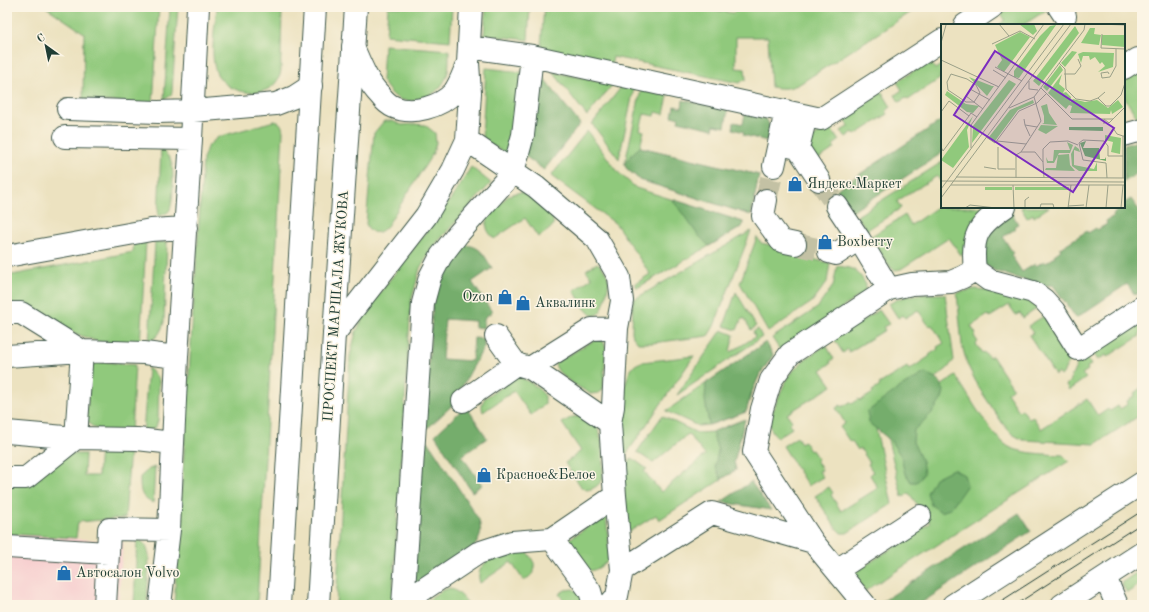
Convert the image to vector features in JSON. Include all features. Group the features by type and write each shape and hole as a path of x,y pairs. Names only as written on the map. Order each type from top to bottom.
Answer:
{"street":[{"path":"160,605 168,530 198,7"},
{"path":"279,605 315,7"},
{"name":"ПРОСПЕКТ МАРШАЛА ЖУКОВА","path":"318,605 334,334 356,7"},
{"path":"334,334 426,216 453,170 466,140 470,93 468,55 471,7"},
{"path":"966,24 992,7"},
{"path":"468,55 532,56 821,119 941,41"},
{"path":"353,47 368,79 379,95 394,107 413,110 438,104 453,93 460,83 468,55"},
{"path":"403,604 423,302 430,277 441,256 513,172 523,135 532,56"},
{"path":"68,109 158,112 192,111 276,104 294,97 311,86"},
{"path":"774,166 789,146 796,114"},
{"path":"1125,135 1142,130"},
{"path":"65,137 191,139"},
{"path":"466,140 536,187 597,239 619,277 622,301 617,328 613,407 610,424 622,570 617,596 609,605"},
{"path":"789,146 819,180"},
{"path":"766,200 763,216 781,240 795,244"},
{"path":"837,206 889,289"},
{"path":"1004,208 989,218 977,233 973,252 975,270 989,280 1033,292 1044,300 1054,311 1078,349 1142,307"},
{"path":"7,256 151,230 186,228"},
{"path":"829,252 836,254 859,239"},
{"path":"865,605 813,542 754,452 762,409 771,380 790,354 889,289 912,284 951,282 975,270"},
{"path":"7,312 21,313 82,351"},
{"path":"463,401 523,366 592,329 617,328"},
{"path":"496,336 523,366 610,424"},
{"path":"7,356 82,351 144,353 177,357"},
{"path":"7,478 26,478 76,438 82,351"},
{"path":"7,432 76,438 137,439 173,443"},
{"path":"953,605 1142,483"},
{"path":"403,604 478,553 512,542 552,539 615,496"},
{"path":"622,570 712,513 813,542"},
{"path":"837,570 920,516"},
{"path":"105,605 109,529 168,530"},
{"path":"552,539 590,591 594,605"},
{"path":"7,547 108,553"},
{"path":"1062,605 1142,553"},
{"path":"1105,577 1117,605"}],"shaded area":[{"name":"Автосалон Volvo","path":"7,534 123,542 118,605 7,605"}],"green space":[{"path":"46,7 159,7 153,104 83,100 84,33"},
{"path":"170,7 178,7 172,91 171,95 164,100"},
{"path":"217,7 282,7 281,73 275,83 268,89 259,92 240,91 231,87 217,74 213,59 213,51"},
{"path":"388,7 452,7 450,41 386,35"},
{"path":"486,7 530,7 528,40 484,35"},
{"path":"544,7 713,7 713,10 734,13 736,7 919,7 801,83 783,88 771,87 768,37 736,37 736,68 745,69 746,79 739,83 613,57 611,66 542,49"},
{"path":"1010,7 1047,7 1048,9 1025,24 1000,24 1005,20 1001,13"},
{"path":"384,45 449,50 449,64 446,79 438,90 427,97 415,101 401,100 391,93 382,81"},
{"path":"929,61 935,69 941,65 941,75 939,76 941,78 908,100 906,98 899,102 895,95 902,90 897,82"},
{"path":"486,68 522,72 518,120 508,155 482,139"},
{"path":"1142,70 1142,122 1140,122 1125,99 1125,80"},
{"path":"539,72 580,124 544,170 525,156"},
{"path":"553,72 613,84 587,116"},
{"path":"622,86 634,88 619,159 592,124"},
{"path":"641,90 668,96 664,114 656,112 655,116 644,114 640,130 644,131 640,147 759,175 751,215 640,180 626,168 625,163"},
{"path":"882,92 891,107 886,111 888,114 855,135 853,132 846,137 841,131 849,126 843,117"},
{"path":"683,100 728,110 725,127 714,125 713,129 678,121 679,118 672,116 674,106 682,108"},
{"path":"745,114 766,120 769,127 767,141 743,135 744,132 733,129 734,122 743,124"},
{"path":"274,121 281,124 283,132 257,605 174,605 203,159 207,147 218,137"},
{"path":"384,121 392,121 402,125 425,125 435,133 436,143 433,153 387,226 381,231 373,232 366,224 374,133"},
{"path":"941,121 941,154 853,211 837,189"},
{"path":"829,126 839,141 833,145 835,148 817,160 811,151 809,142 812,138"},
{"path":"587,131 619,173 636,188 743,222 742,227 637,288 635,284 650,274 616,224 551,176"},
{"path":"1142,140 1142,170 1125,181 1125,145"},
{"path":"640,147 759,175 751,215 640,180 626,168 625,163"},
{"path":"161,149 171,161 173,171 173,187 172,202 169,211 158,216"},
{"path":"941,163 941,182 937,176 897,201 901,208 867,230 857,216"},
{"path":"471,167 491,183 433,247 420,268 411,302 392,605 336,605 350,356 356,332 367,310 453,196"},
{"path":"521,192 536,201 547,211 551,216 553,225 538,237 525,218 494,239 487,229 488,219 507,197"},
{"path":"672,199 743,222 742,227 709,246 698,235"},
{"path":"1131,199 1142,214 1142,291 1135,295 1127,284 1076,318 1053,285 1042,286 995,271 984,264 984,237 1012,213 1018,224 1014,226 1015,229 1003,237 1013,253 1011,255 1022,272 1035,264 1036,266 1044,261 1046,263 1055,257 1054,255 1061,250 1060,248 1087,231 1088,233 1096,228 1097,230 1107,224 1106,221 1114,216 1113,214 1122,208 1125,208 1125,202"},
{"path":"941,205 941,208 993,208 965,252 961,255 949,238 901,269 896,270 891,268 870,237 905,215 911,225"},
{"path":"1021,208 1048,208 1034,217 1033,214 1027,218"},
{"path":"751,231 714,326 708,336 652,343 638,343 633,337 632,332 633,300"},
{"path":"757,237 761,243 794,250 793,255 830,263 827,282 812,302 768,332 740,283"},
{"path":"146,242 140,345 101,343 7,305 7,276 133,252 134,243"},
{"path":"155,242 167,242 164,322 159,334 149,342"},
{"path":"462,245 468,245 481,251 492,268 472,282 492,312 484,318 484,328 475,327 475,321 445,319 442,359 472,361 474,338 484,339 484,347 458,394 460,398 429,427 424,427 433,302 444,272"},
{"path":"597,263 605,271 609,282 601,311 597,315 593,315 584,307 574,290 592,278 586,270"},
{"path":"837,266 852,269 858,273 866,285 865,292 780,350 772,338 817,308 833,286"},
{"path":"975,289 1000,291 1024,298 1038,308 1023,318 1020,313 1016,315 1009,305 990,317 988,315 971,326 976,334 974,336 978,342 976,344 982,353 984,352 989,358 992,356 1013,388 1007,393 1019,411 1022,409 1029,419 1033,417 1041,429 1087,399 1098,416 1108,409 1110,411 1118,406 1120,409 1128,404 1127,401 1142,387 1142,414 1095,444 1023,440 1012,434 1003,424 979,388 967,364 962,345 957,293"},
{"path":"736,292 756,326 751,330 744,318 741,320 737,330 724,326"},
{"path":"923,294 945,294 954,360 947,369 892,407 876,429 892,504 847,533 841,533 836,528 815,496 829,487 833,493 831,495 841,511 878,488 870,475 873,472 868,464 870,463 860,448 858,450 852,441 850,442 840,427 845,423 836,408 841,405 842,407 850,402 852,404 859,399 860,401 873,393 872,391 880,386 879,384 907,367 909,370 930,356 929,355 938,349 937,347 944,343 932,325 929,326 918,310 905,318 903,315 898,318 889,304 895,300 909,296"},
{"path":"879,310 889,324 883,327 885,330 849,352 848,349 843,353 834,339"},
{"path":"1044,316 1070,357 1063,374 1060,376 1058,373 1055,375 1029,335 1033,333 1028,326"},
{"path":"1139,318 1142,322 1142,332 1139,334 1140,336 1107,357 1106,355 1098,360 1091,350"},
{"path":"758,329 762,337 677,395 722,330 734,335 731,352 755,337 753,332"},
{"path":"598,338 603,341 606,348 603,390 599,393 591,394 564,377 556,368 555,363"},
{"path":"766,342 773,355 759,376 751,394 746,412 709,425 698,426 666,411"},
{"path":"766,342 773,355 759,376 751,394 746,412 709,425 705,400 706,383"},
{"path":"826,345 834,359 821,370 832,386 787,414 792,421 789,424 792,428 777,438 771,429 769,422 785,383 793,371 804,360"},
{"path":"1085,354 1091,365 1087,367 1088,370 1082,374 1086,378 1069,390 1066,385 1069,382 1080,358"},
{"path":"694,356 623,459 623,397 625,385 634,366 642,362"},
{"path":"106,362 135,365 131,432 106,432 90,425 86,420 90,367 96,363"},
{"path":"148,368 159,380 158,420 156,427 143,433"},
{"path":"925,373 938,379 944,391 942,399 932,413 914,430 913,442 922,461 924,473 917,482 911,482 904,471 901,456 890,440 869,423 867,412 899,388"},
{"path":"956,376 996,436 1004,443 1011,448 1023,451 1063,455 1069,461 865,591 855,578 854,573 930,523 909,493 902,497 886,432 896,415"},
{"path":"516,377 529,382 539,390 545,396 545,404 531,415 514,391 483,412 482,405 485,398"},
{"path":"466,406 487,438 462,456 482,485 472,492 435,435"},
{"path":"583,416 591,421 597,428 602,442 603,479 592,489 587,490 582,488 565,463 581,451 562,423 572,417"},
{"path":"662,416 697,433 712,432 745,419 734,462 736,470 659,520 656,515 627,533 623,471 632,458 647,469 644,471 661,492 705,455 688,434 653,463 637,452"},
{"path":"745,419 734,462 736,470 721,479 715,466 718,451 712,432"},
{"path":"797,437 801,443 804,441 810,451 812,450 818,459 816,460 822,470 819,471 823,477 808,486 783,446"},
{"path":"423,441 428,441 479,520 481,532 474,547 413,588"},
{"path":"100,447 130,448 125,518 78,522 76,538 7,534 7,485 71,454 85,454 84,476 98,476"},
{"path":"155,467 153,503 145,499 143,496 140,486 140,477 149,469"},
{"path":"953,469 964,475 967,485 950,509 941,512 931,505 927,493 935,478"},
{"path":"751,482 771,510 721,502"},
{"path":"1019,513 1031,531 918,605 877,605"},
{"path":"606,516 610,557 599,568 588,571 585,570 567,543 568,540"},
{"path":"137,539 146,546 149,556 147,605 134,605"},
{"path":"508,552 527,552 533,561 535,568 532,574 524,581 511,562 480,583 479,577 482,566 496,556"},
{"path":"1142,569 1142,583 1127,593 1121,583"},
{"path":"450,588 461,595 469,605 421,605 443,590"},
{"path":"573,589 578,592 585,605 567,605 559,594 565,590"}],"tunnel":[{"path":"766,200 774,166"},
{"path":"819,180 837,206"},
{"path":"795,244 829,252"}],"tram line":[{"path":"995,605 1142,511"},
{"path":"1015,605 1142,523"}],"place":[{"name":"Яндекс.Маркет","path":"795,184"},
{"name":"Boxberry","path":"825,242"},
{"name":"Ozon","path":"505,297"},
{"name":"Аквалинк","path":"523,303"},
{"name":"Красное&Белое","path":"484,475"},
{"name":"Автосалон Volvo","path":"64,573"}]}
